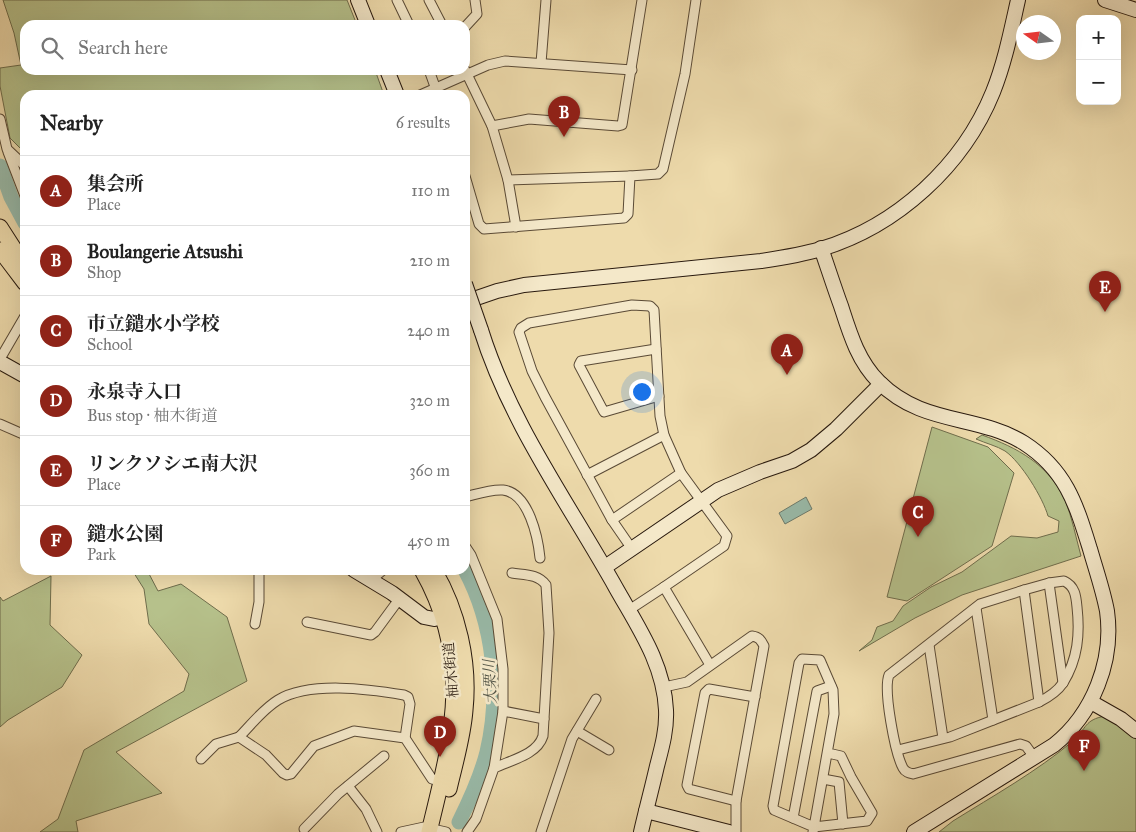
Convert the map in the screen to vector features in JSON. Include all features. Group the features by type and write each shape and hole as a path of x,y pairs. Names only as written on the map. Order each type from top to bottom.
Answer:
{"main road":[{"path":"0,227 20,258"},
{"path":"0,250 20,276"},
{"name":"柚木街道","path":"424,575 449,615 455,699 451,736 440,781 437,831"},
{"name":"柚木街道","path":"436,575 464,661 466,708 462,732 437,831"}],"street":[{"path":"358,0 366,20"},
{"path":"397,0 407,20"},
{"path":"431,0 440,20"},
{"path":"470,22 477,14 475,0"},
{"path":"541,63 546,0"},
{"path":"492,126 529,119 618,126 622,124 642,0"},
{"path":"508,180 658,174 663,169 685,74 696,0"},
{"path":"470,300 497,290 524,285 761,261 791,256 822,248 861,232 898,211 933,182 956,155 978,121 993,92 1001,69 1018,0"},
{"path":"1105,0 1136,10"},
{"path":"470,70 494,62 504,61 632,70"},
{"path":"389,75 395,90"},
{"path":"431,75 437,90"},
{"path":"438,90 460,75"},
{"path":"468,75 492,126 508,180 516,226"},
{"path":"0,119 7,149 20,183"},
{"path":"7,149 20,161"},
{"path":"470,193 479,224 484,229 624,218 628,214 630,176"},
{"path":"822,248 853,343 867,368 880,384 903,401 922,411 996,430 1014,438 1032,449 1050,464 1067,486 1081,518 1107,612 1106,655 1100,678 1091,702 1069,732 1054,745 914,832"},
{"path":"470,299 480,330 508,398 629,610 652,654 664,687 665,730 641,832"},
{"path":"629,610 724,546 727,536 681,473 664,435 659,396 654,310 650,306 632,304 530,323 519,332 532,372 612,520 632,549"},
{"path":"20,325 0,360 20,373"},
{"path":"656,349 581,362 579,365 604,412 659,396"},
{"path":"605,567 701,501 733,483 792,461 811,450 836,429 880,384"},
{"path":"0,424 20,433"},
{"path":"587,475 664,435"},
{"path":"612,520 681,473"},
{"path":"470,496 504,490 514,494 524,504 531,520 538,542 540,558"},
{"path":"467,832 476,819 494,768 503,711 503,670 497,618 470,554"},
{"path":"494,768 534,750 541,744 543,736 549,633 546,585 542,579 536,576 512,573"},
{"path":"255,624 259,602 259,575"},
{"path":"362,575 400,598 424,618 430,619 449,615"},
{"path":"371,580 377,575"},
{"path":"898,750 944,738 1052,696 1063,683 1072,666 1080,628 1076,595 1069,584 1058,581 980,604 889,676 886,685 893,732 898,750 904,769 913,774 1020,744 1026,746 1034,757"},
{"path":"1049,583 1063,683"},
{"path":"664,587 710,665"},
{"path":"1024,590 1039,702"},
{"path":"307,622 371,635 400,598"},
{"path":"976,608 993,720"},
{"path":"664,687 687,682 752,636 757,636 764,646 736,800 736,832"},
{"path":"929,645 944,738"},
{"path":"814,829 834,714 833,690 820,660 802,659 798,663 773,806 774,810 814,829 867,821 872,813 841,756 828,752"},
{"path":"793,818 817,691 831,686"},
{"path":"202,759 216,744 239,737 278,700 304,690 366,689 408,697 410,704 405,738 432,779 440,781"},
{"path":"736,800 689,789 687,785 705,693 709,690 755,697"},
{"path":"541,832 572,739 596,699"},
{"path":"1091,702 1121,719 1136,731"},
{"path":"503,711 544,719"},
{"path":"239,737 266,755 283,774 288,776 314,746 354,731 405,738"},
{"path":"577,731 609,750"},
{"path":"304,828 348,786 384,756"},
{"path":"823,779 839,782 843,824"},
{"path":"348,786 366,809 377,832"},
{"path":"646,811 729,832"},
{"path":"401,832 419,827 437,831"}],"green space":[{"path":"3,0 347,0 355,20 20,20 20,60 14,33"},
{"path":"20,65 20,75 377,75 382,90 20,90 20,148 10,138 0,86 0,68"},
{"path":"932,427 988,447 1014,473 992,546 907,601 887,597"},
{"path":"982,435 1020,452 1050,476 1065,500 1081,556 962,595 915,618 859,651 872,640 877,627 893,621 903,606 931,587 962,572 1011,536 1037,538 1058,532 1059,521 1048,516 1036,490 1018,463 1005,451 976,439"},
{"path":"135,575 150,575 158,591 181,584 227,617 247,681 116,752 162,793 76,821 78,832 40,832 58,819 84,750 184,691 189,674 149,624 144,589"},
{"path":"51,576 50,625 82,655 62,687 8,720 0,727 0,597 3,601"},
{"path":"1105,716 1136,739 1136,832 939,832 953,821 1044,763 1073,741 1089,722"}],"shaded area":[{"path":"806,497 812,509 785,524 779,513"}],"waterway":[{"name":"大栗川","path":"0,166 11,197 20,214"},
{"name":"大栗川","path":"459,822 485,761 494,706 492,659 488,636 483,613 467,575"}],"place":[{"name":"Boulangerie Atsushi","path":"564,137"},
{"name":"リンクソシエ南大沢","path":"1105,312"},
{"name":"集会所","path":"787,375"},
{"name":"市立鑓水小学校","path":"918,537"},
{"name":"永泉寺入口","path":"440,757"},
{"name":"鑓水公園","path":"1084,771"}]}
